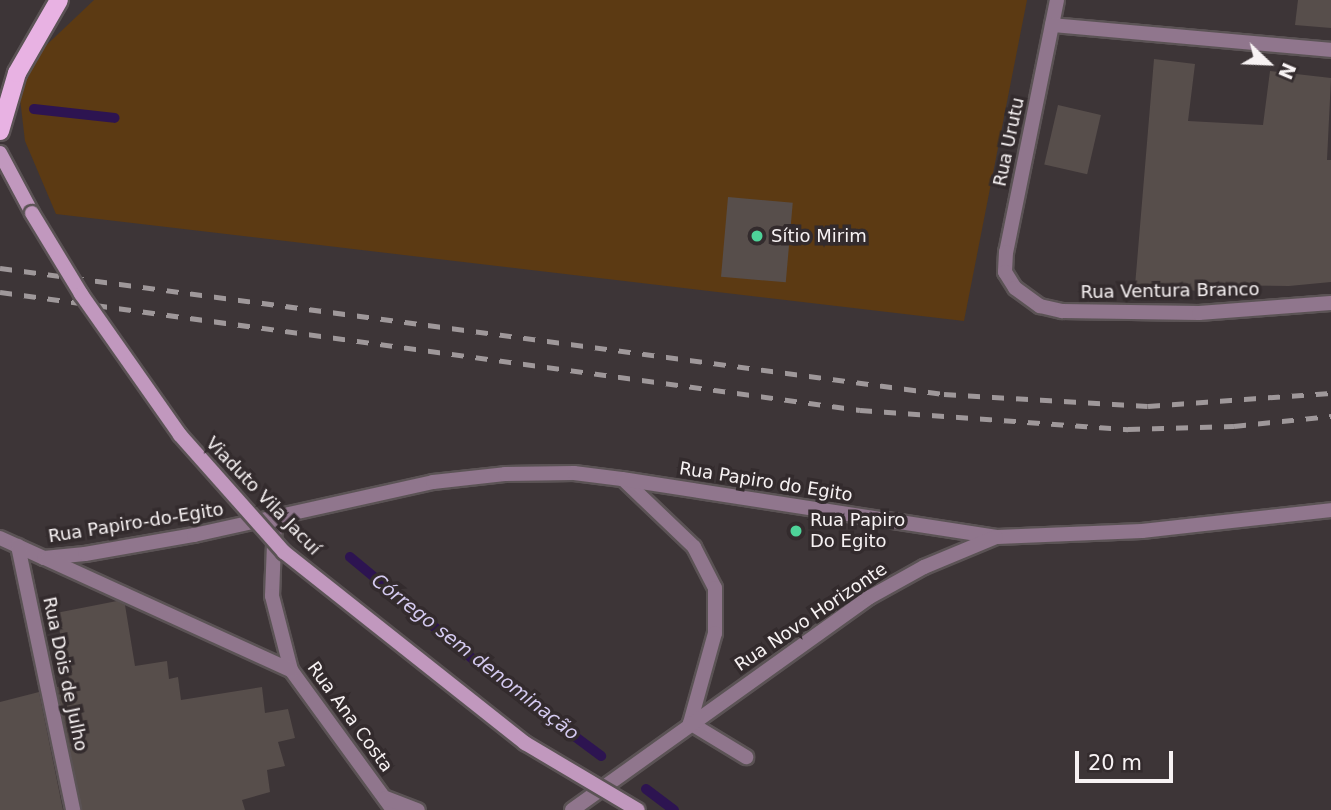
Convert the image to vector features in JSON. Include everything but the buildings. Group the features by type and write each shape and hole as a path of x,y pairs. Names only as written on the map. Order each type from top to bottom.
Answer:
{"main road":[{"path":"0,131 17,73 59,0"}],"street":[{"name":"Rua Urutu","path":"1016,288 1005,272 1006,252 1057,0"},
{"path":"1052,25 1331,50"},
{"name":"Viaduto Vila Jacuí","path":"0,153 5,175 32,213 81,294 180,435 284,552 525,743 638,810"},
{"name":"Rua Ventura Branco","path":"1016,288 1040,306 1062,312 1199,313 1331,303"},
{"name":"Rua Papiro do Egito","path":"278,517 433,482 505,474 574,473 997,537 1142,531 1331,510"},
{"name":"Rua Novo Horizonte","path":"622,479 694,547 715,588 715,634 690,723"},
{"name":"Rua Papiro-do-Egito","path":"0,538 44,558 278,517"},
{"name":"Rua Ana Costa","path":"278,517 272,596 290,670 389,804"},
{"name":"Rua Novo Horizonte","path":"572,810 690,723 870,597 924,567 997,537"},
{"name":"Rua Dois de Julho","path":"18,546 73,810"},
{"path":"44,558 290,670"},
{"path":"690,723 746,757"},
{"path":"389,804 418,810"}],"shaded area":[{"name":"Sítio Mirim","path":"94,0 1027,0 964,321 56,214 25,141 17,73"}],"waterway":[{"name":"Córrego sem denominação","path":"34,109 115,118"},
{"name":"Córrego sem denominação","path":"350,557 492,675 601,756"},
{"name":"Córrego sem denominação","path":"646,789 674,810"}],"railway":[{"path":"0,268 944,394 1148,406 1331,393"},
{"path":"0,292 860,410 1128,429 1234,426 1331,416"}],"place":[{"name":"Sítio Mirim","path":"757,236"},
{"name":"Rua Papiro Do Egito","path":"796,531"}]}
